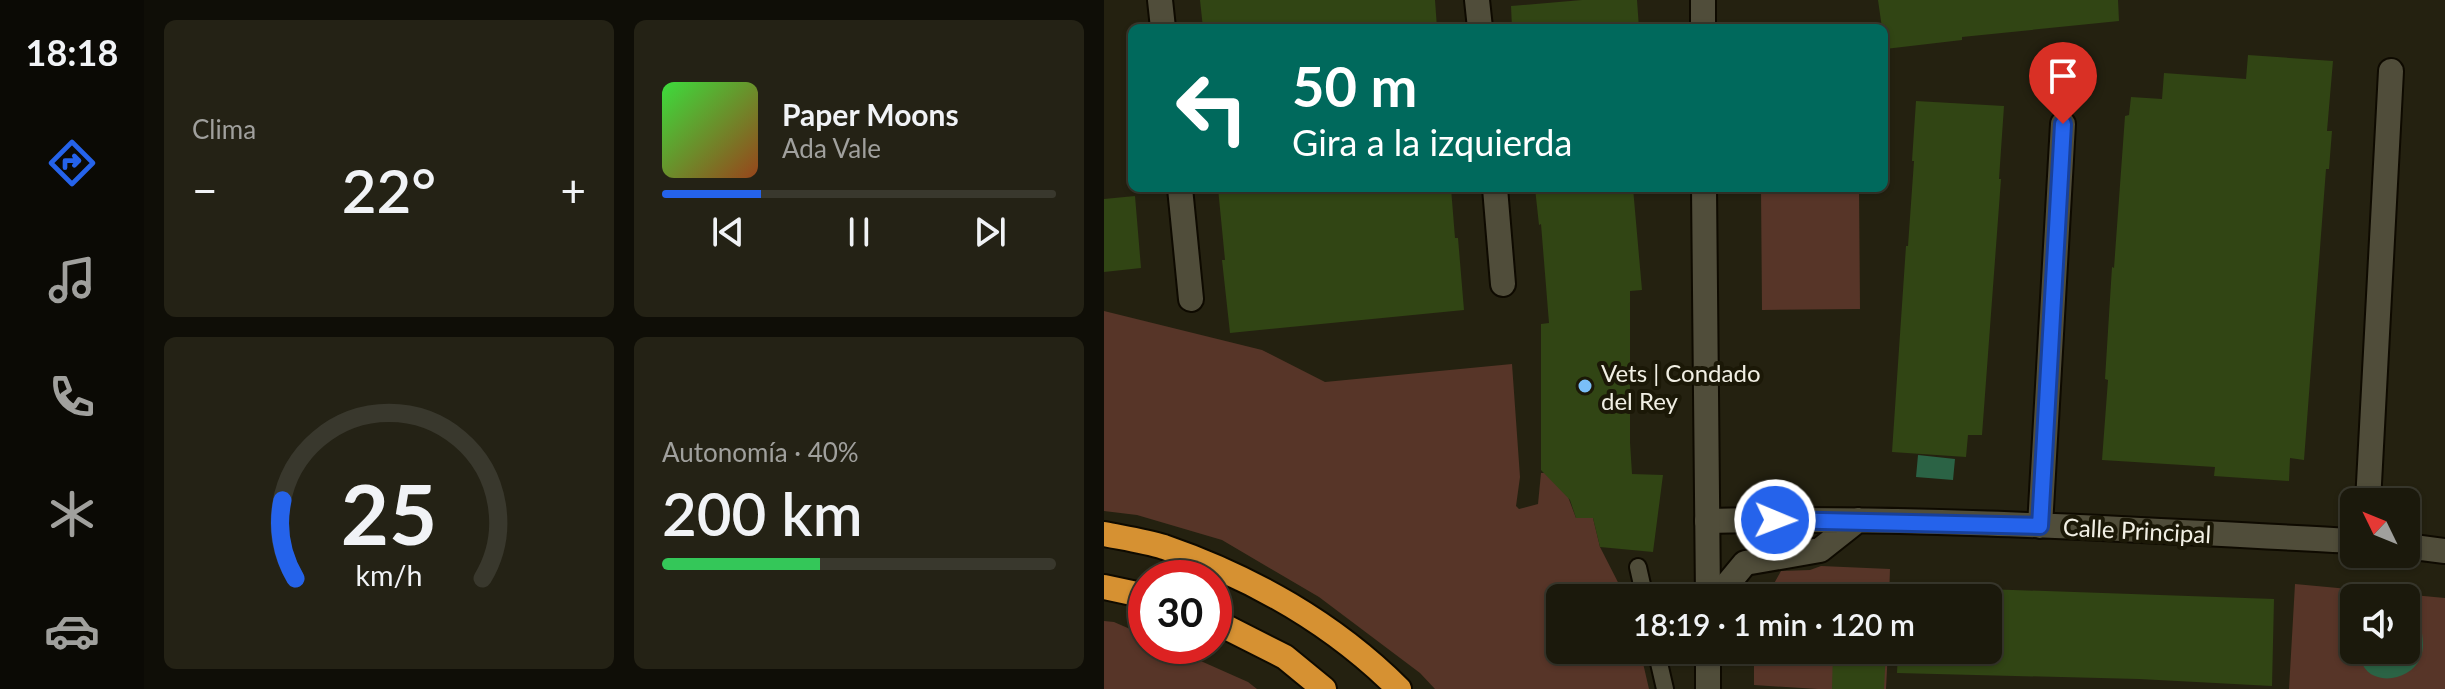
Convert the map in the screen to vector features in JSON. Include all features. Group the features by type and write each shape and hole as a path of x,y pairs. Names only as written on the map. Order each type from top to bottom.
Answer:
{"highway":[{"path":"1104,534 1163,547 1281,599 1346,642 1399,689"},
{"path":"1104,587 1128,592"},
{"path":"1232,630 1285,657 1324,689"}],"street":[{"path":"1160,0 1163,24"},
{"path":"1477,0 1480,24"},
{"path":"1703,0 1703,24"},
{"path":"2369,488 2391,71"},
{"path":"2040,526 2063,124"},
{"path":"1180,192 1191,299"},
{"path":"1495,192 1503,284"},
{"path":"1704,192 1708,584"},
{"path":"1728,584 1745,563 1820,550 1858,520"},
{"name":"Calle Principal","path":"1707,521 1858,520 2340,540"},
{"path":"2420,548 2445,551"},
{"path":"1708,664 1708,689"}],"lane":[{"path":"1638,567 1642,584"},
{"path":"1659,664 1665,689"}],"shaded area":[{"path":"1761,192 1859,192 1860,309 1762,310"},
{"path":"1104,311 1262,350 1325,382 1512,364 1520,477 1516,506 1519,509 1538,504 1541,473 1559,473 1576,518 1593,518 1600,547 1619,584 1546,584 1546,664 1643,664 1649,689 1435,689 1420,673 1319,597 1222,540 1137,515 1104,511"},
{"path":"1918,455 1955,459 1953,480 1916,477"},
{"path":"1821,566 1890,569 1889,584 1774,584 1781,571 1810,570"},
{"path":"2295,584 2340,588 2340,664 2420,664 2420,596 2445,598 2445,689 2289,689"},
{"path":"1104,621 1128,628 1128,664 1208,664 1257,689 1104,689"},
{"path":"2420,633 2423,646 2420,658"},
{"path":"1754,664 1887,664 1886,689 1754,685"},
{"path":"2362,664 2417,664 2401,676 2381,678 2368,672"}],"building":[{"path":"1200,0 1435,0 1437,24 1203,24"},
{"path":"1582,0 1637,0 1639,24 1512,24 1511,6"},
{"path":"1878,0 2118,0 2119,21 1962,37 1962,40 1888,49 1888,24 1881,24"},
{"path":"2248,55 2333,61 2327,131 2332,131 2329,169 2326,169 2304,460 2290,458 2289,481 2214,476 2215,467 2102,460 2112,267 2125,116 2129,115 2131,97 2162,99 2164,73 2246,79"},
{"path":"1916,101 2004,106 1982,435 1968,435 1966,457 1892,452"},
{"path":"1218,192 1451,192 1464,310 1230,333 1222,260 1225,260"},
{"name":"Vets | Condado del Rey","path":"1535,192 1633,192 1642,290 1630,291 1630,442 1632,474 1663,475 1653,552 1600,547 1593,518 1576,518 1570,500 1541,470 1541,324 1549,323"},
{"path":"1135,196 1141,268 1104,272 1104,199"},
{"path":"2002,590 2274,599 2272,686 1897,673 1897,664 2002,664"},
{"path":"1833,664 1885,664 1884,689 1832,689"}],"place":[{"name":"Vets | Condado del Rey","path":"1585,386"}],"route":[{"path":"1775,520 2040,526 2063,124"}]}
